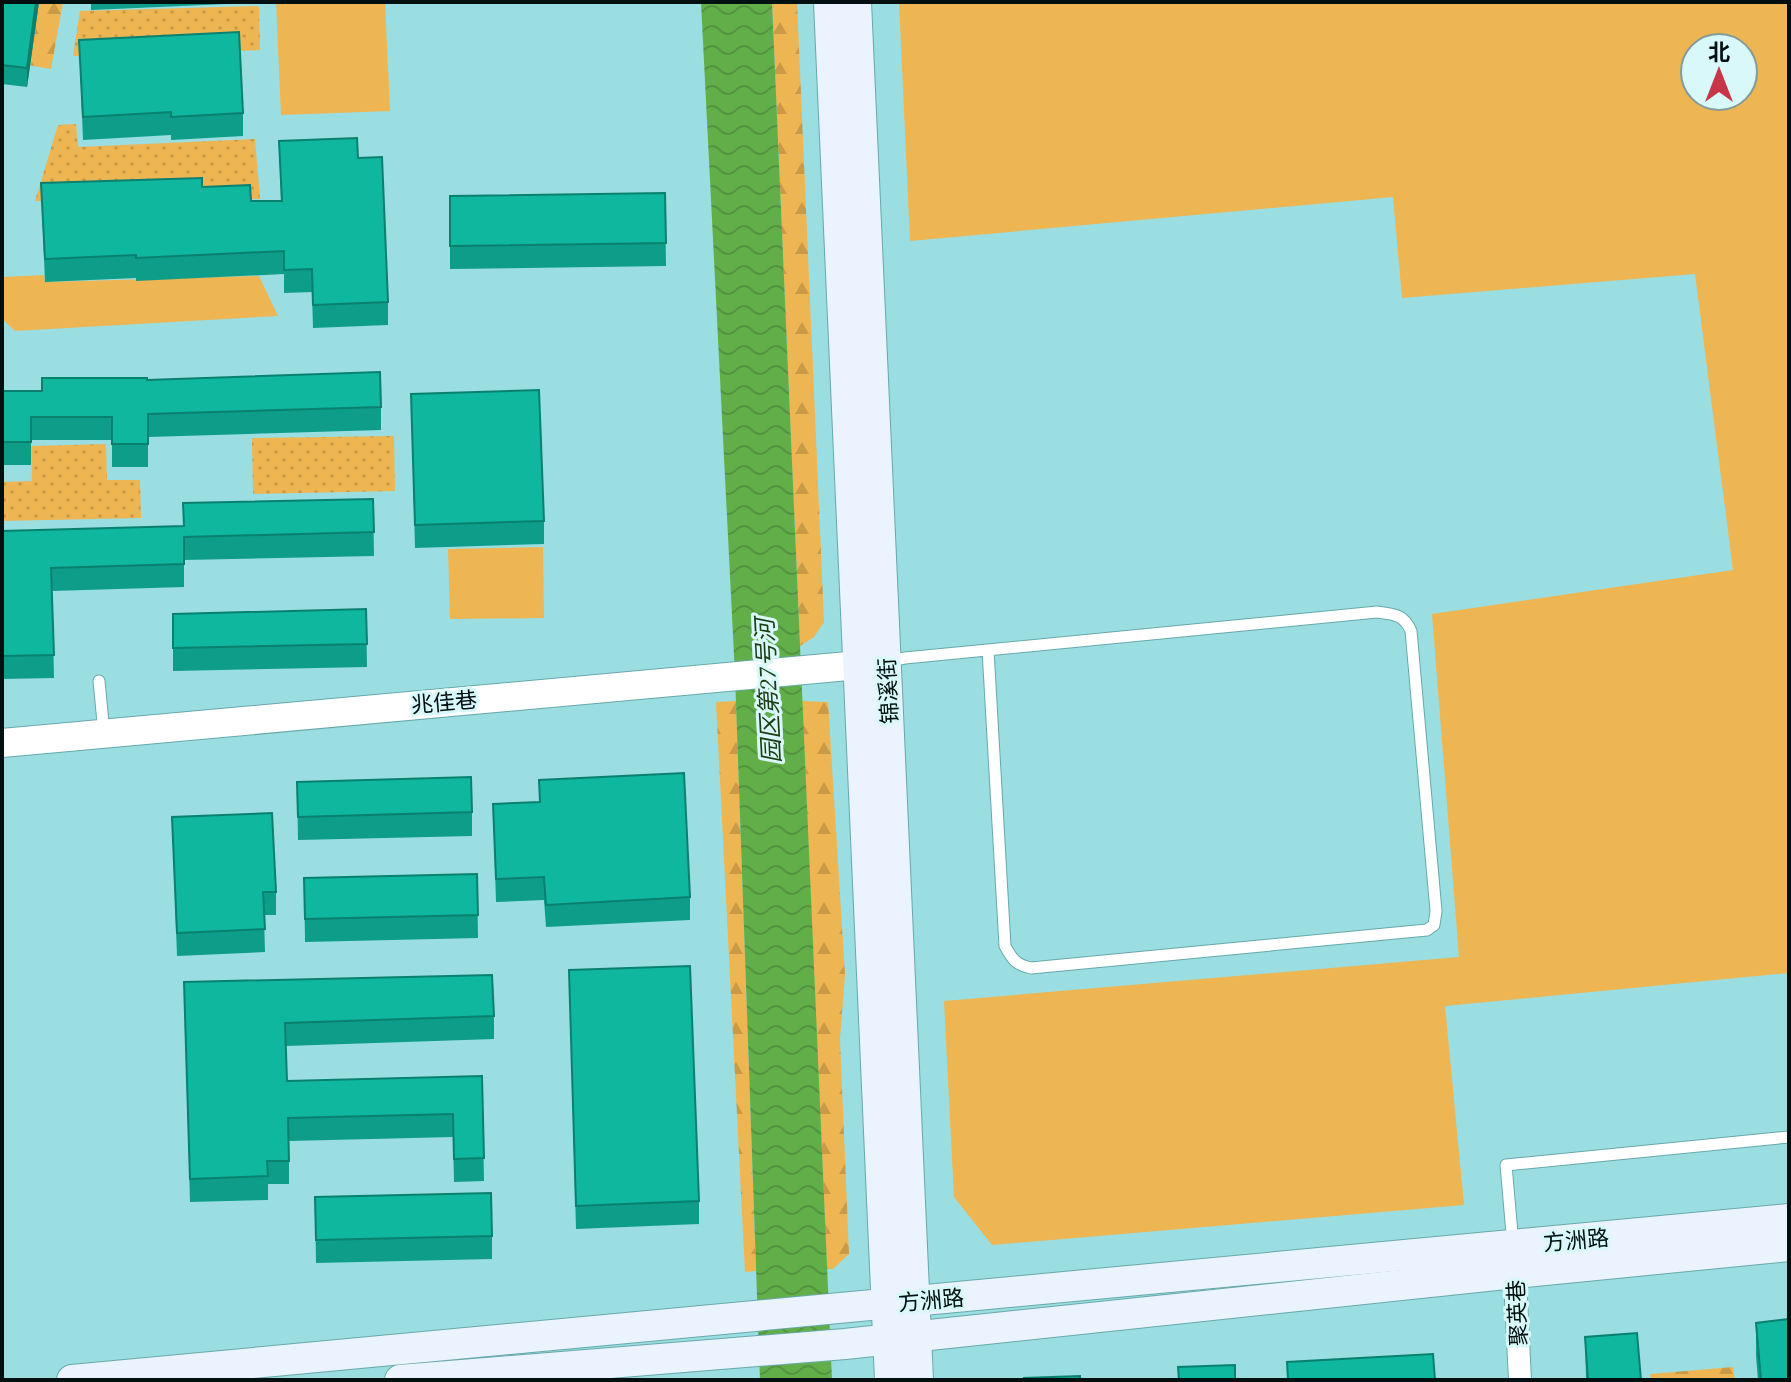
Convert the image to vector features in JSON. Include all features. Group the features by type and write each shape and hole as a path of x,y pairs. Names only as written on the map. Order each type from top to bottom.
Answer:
{"main road":[{"name":"锦溪街","path":"829,2 872,664 901,1303 902,1337 890,1380"},
{"name":"锦溪街","path":"856,2 872,664"},
{"name":"方洲路","path":"400,1380 845,1344 1514,1259 1789,1219"},
{"name":"方洲路","path":"72,1380 901,1303 1514,1259 1789,1246"},
{"name":"锦溪街","path":"902,1337 918,1380"}],"street":[{"name":"兆佳巷","path":"2,743 872,664"},
{"name":"聚英巷","path":"1514,1259 1520,1380"}],"lane":[{"path":"872,664 988,650 1377,612 1396,614 1406,620 1411,631 1436,911 1434,925 1427,930 1031,968 1020,966 1005,946 988,650"},
{"path":"99,681 104,734"},
{"path":"1514,1259 1506,1165 1789,1137"}],"green space":[{"path":"39,2 63,2 51,69 28,65"},
{"path":"276,2 385,2 390,111 281,115"},
{"path":"772,2 797,2 824,622 814,637 800,646"},
{"path":"899,2 1789,2 1789,973 1445,1006 1464,1205 992,1245 954,1197 944,1001 1459,957 1432,614 1733,570 1695,274 1402,298 1393,197 910,241"},
{"path":"259,6 260,50 73,56 80,11"},
{"path":"76,124 78,147 255,139 260,199 35,201 58,125"},
{"path":"44,275 45,282 259,276 278,316 15,331 2,319 2,277"},
{"path":"394,436 395,491 253,494 252,438"},
{"path":"106,444 107,480 140,480 141,518 2,521 2,482 32,481 31,446"},
{"path":"543,547 544,618 450,619 448,549"},
{"path":"736,701 756,1271 745,1272 716,702"},
{"path":"802,701 828,702 845,975 840,1039 849,1254 833,1269 827,1269"},
{"path":"1733,1367 1735,1380 1651,1380 1650,1374"}],"water":[{"name":"园区第27号河","path":"701,2 772,2 832,1380 760,1380 735,675"}],"building":[{"path":"2,2 36,2 27,68 2,65"},
{"path":"239,32 243,113 171,117 171,112 83,117 79,40"},
{"path":"357,138 358,158 382,157 388,302 313,305 312,269 284,270 284,251 45,259 41,183 202,178 202,187 250,185 251,201 282,201 279,141"},
{"path":"665,193 666,243 450,246 450,196"},
{"path":"380,372 381,407 148,414 148,444 112,444 112,417 31,417 31,442 2,442 2,391 42,391 42,378 147,380"},
{"path":"539,390 544,521 415,525 411,394"},
{"path":"373,499 374,532 184,537 184,564 51,568 54,655 2,656 2,531 184,526 183,503"},
{"path":"366,609 367,644 173,648 173,614"},
{"path":"684,773 690,897 546,905 544,877 496,879 493,804 540,802 539,780"},
{"path":"471,777 472,812 298,817 297,782"},
{"path":"272,813 276,892 263,892 265,929 177,933 172,817"},
{"path":"477,874 478,915 305,919 304,878"},
{"path":"690,966 699,1201 576,1206 569,970"},
{"path":"492,975 494,1016 285,1023 287,1081 482,1076 484,1158 454,1159 453,1114 288,1118 289,1161 267,1161 268,1176 190,1179 184,982"},
{"path":"491,1193 492,1236 316,1240 315,1197"},
{"path":"1789,1319 1789,1380 1761,1380 1756,1323"},
{"path":"1637,1333 1641,1380 1588,1380 1585,1337"},
{"path":"1433,1354 1435,1380 1288,1380 1287,1362"},
{"path":"1235,1365 1235,1380 1179,1380 1178,1367"},
{"path":"1080,1376 1080,1380 1024,1380 1024,1378"}]}
